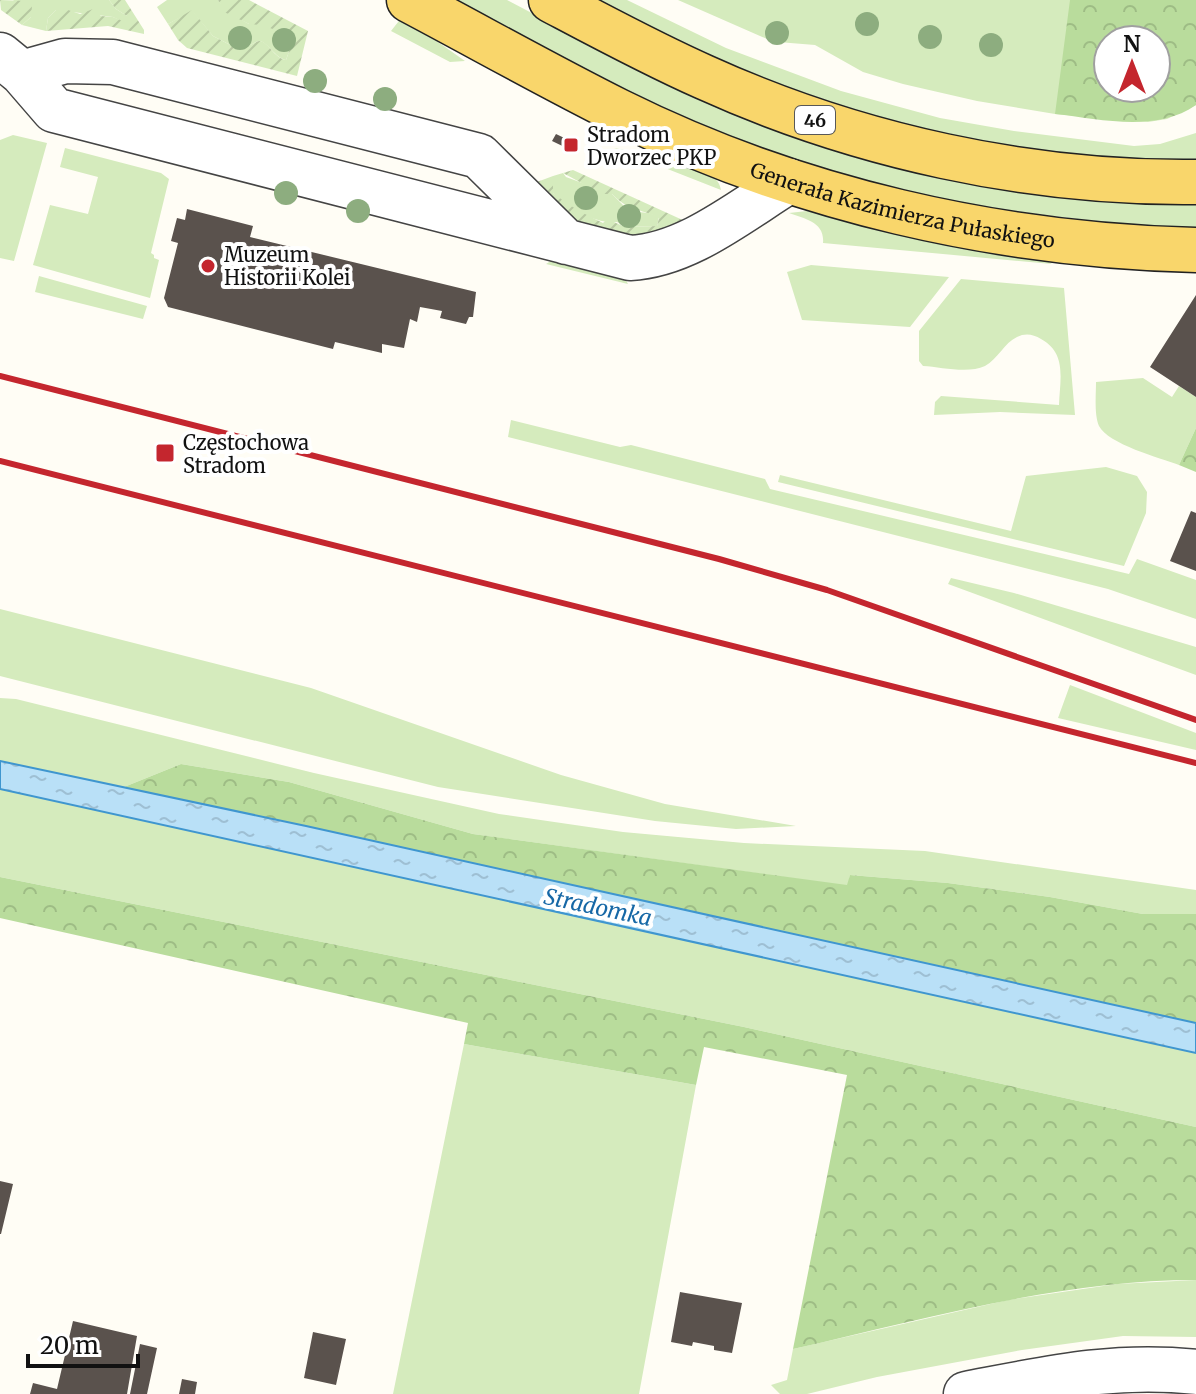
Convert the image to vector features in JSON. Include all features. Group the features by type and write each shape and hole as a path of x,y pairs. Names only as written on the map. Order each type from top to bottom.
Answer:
{"main road":[{"name":"Generała Kazimierza Pułaskiego","path":"409,0 620,112 789,181 908,215 997,233 1082,243 1196,250"},
{"name":"46","path":"551,0 705,78 853,132 1011,168 1098,179 1196,182"}],"street":[{"path":"11,64 113,62 479,156 566,243"},
{"path":"11,64 54,110 630,258 656,256 685,244 789,181"},
{"path":"966,1394 1081,1372 1121,1368 1196,1372"}],"green space":[{"path":"0,0 25,1 32,6 31,17 22,25 1,10"},
{"path":"13,0 109,0 127,16 127,20 125,23 113,17 56,10 48,18 46,31 22,25 31,17"},
{"path":"109,0 125,0 144,34 108,26 46,31 48,18 56,10 80,14 93,9 101,16 125,22 127,16"},
{"path":"167,0 218,0 227,12 249,24 262,24 294,37 286,60 259,41 240,50 213,36 192,11 168,24 157,7"},
{"path":"218,0 249,0 308,31 297,76 187,48 178,40 168,24 192,10 213,36 240,50 262,41 286,60 294,37 262,25 249,24 218,9 221,5"},
{"path":"452,0 507,0 638,69 1196,202 1196,230 1067,218 982,206 855,179 802,163 649,101"},
{"path":"594,0 627,0 726,48 841,91 940,118 1134,146 1160,144 1196,133 1196,163 1087,156 1015,147 943,134 867,115 747,72"},
{"path":"678,0 1196,0 1196,105 1167,119 1148,122 1055,114 903,84 863,72 815,45 778,42"},
{"path":"1070,0 1196,0 1196,105 1163,119 1109,121 1055,114"},
{"path":"402,17 465,61 450,62 391,31"},
{"path":"13,135 47,143 14,261 0,258 0,140"},
{"path":"65,148 161,173 169,179 151,253 159,260 150,298 33,265 50,205 88,214 98,177 60,167"},
{"path":"614,148 693,166 717,180 721,190"},
{"path":"573,170 687,222 665,230 623,235 585,226 551,201 537,182 553,176 553,193 603,223 607,219 625,227 657,226 659,218 630,207 612,194 602,194 563,173"},
{"path":"563,173 566,177 612,194 624,206 659,217 657,226 625,227 617,222 591,218 574,209 553,193 553,176"},
{"path":"807,211 959,247 1045,260 1052,264 823,243 821,230 817,226 789,213"},
{"path":"562,254 623,275 628,284 546,264"},
{"path":"811,265 949,277 910,327 802,320 787,272"},
{"path":"39,276 147,306 143,319 35,292"},
{"path":"961,279 1064,288 1075,415 1000,412 934,415 935,402 941,396 1059,405 1061,376 1058,359 1049,345 1035,336 1017,337 990,363 978,368 963,370 923,366 919,361 919,331"},
{"path":"1143,378 1172,397 1179,386 1196,397 1196,428 1179,465 1123,444 1104,433 1099,426 1096,382"},
{"path":"511,420 620,447 631,445 765,479 770,489 1129,574 1137,559 1196,580 1196,619 1108,589 508,437"},
{"path":"1196,428 1196,472 1179,465"},
{"path":"1106,467 1137,476 1147,492 1146,513 1124,566 778,482 780,475 1011,531 1026,476"},
{"path":"951,578 1014,593 1196,647 1196,675 948,584"},
{"path":"0,609 311,688 561,775 665,804 796,826 736,829 655,821 438,787 0,676"},
{"path":"1070,685 1196,733 1196,750 1058,718"},
{"path":"0,698 16,699 314,773 499,814 623,832 744,843 925,851 1196,890 1196,914 1143,914 948,883 850,875 848,886 473,834 289,782 181,764 124,787 0,761"},
{"path":"181,764 289,782 473,834 847,885 850,875 948,883 1143,914 1196,914 1196,1023 124,787"},
{"path":"0,789 1196,1053 1196,1127 744,1027 0,877"},
{"path":"0,877 744,1027 1196,1127 1196,1280 1145,1282 1044,1294 793,1349 847,1075 704,1047 696,1085 464,1044 468,1023 0,918"},
{"path":"464,1044 696,1085 639,1394 393,1394"},
{"path":"1196,1280 1196,1337 1123,1336 1022,1350 877,1377 807,1394 780,1394 771,1385 787,1380 793,1349 1008,1300 1117,1284"}],"water":[{"name":"Stradomka","path":"0,761 1196,1023 1196,1053 0,789"}],"building":[{"path":"556,134 579,145 575,152 552,141"},
{"path":"187,209 253,226 250,237 476,292 473,317 469,317 466,324 440,318 442,311 420,307 417,322 410,319 404,348 382,344 382,353 335,342 333,349 168,307 164,298 178,243 171,241 177,218 185,220"},
{"path":"1196,295 1196,397 1150,367"},
{"path":"1191,511 1196,513 1196,571 1170,561"},
{"path":"0,1181 13,1184 1,1234 0,1234"},
{"path":"680,1292 742,1303 732,1353 693,1342 692,1346 671,1342"},
{"path":"73,1321 137,1336 127,1394 30,1394 33,1383 57,1389"},
{"path":"313,1332 346,1339 336,1385 304,1378"},
{"path":"140,1344 157,1348 147,1394 130,1394"},
{"path":"182,1379 197,1382 195,1394 179,1394"}],"railway":[{"path":"0,376 719,559 827,590 1196,720"},
{"path":"0,461 1196,763"}],"place":[{"name":"Stradom Dworzec PKP","path":"571,145"},
{"name":"Muzeum Historii Kolei","path":"208,266"},
{"name":"Częstochowa Stradom","path":"165,453"}]}
